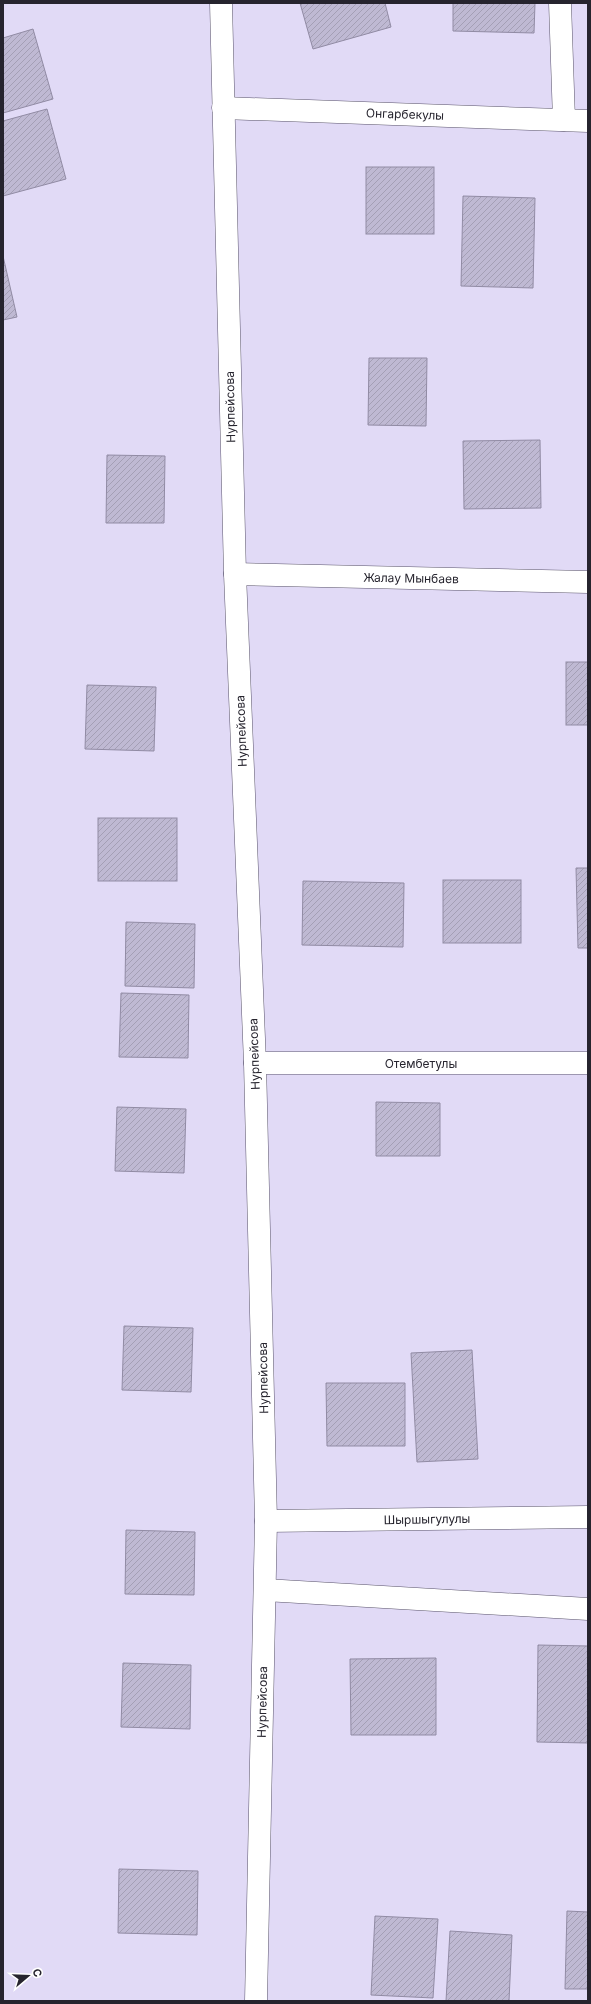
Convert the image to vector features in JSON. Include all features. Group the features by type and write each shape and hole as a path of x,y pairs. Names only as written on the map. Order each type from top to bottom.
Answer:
{"street":[{"name":"Нурпейсова","path":"221,3 235,574 255,1063 266,1521 256,2001"},
{"path":"560,3 564,120"},
{"name":"Онгарбекулы","path":"223,108 588,121"},
{"name":"Жалау Мынбаев","path":"235,574 588,582"},
{"name":"Отембетулы","path":"255,1063 588,1063"},
{"name":"Шыршыгулулы","path":"266,1521 588,1518"},
{"path":"265,1590 588,1609"}],"building":[{"path":"300,3 385,3 391,27 313,49"},
{"path":"453,3 535,3 534,33 453,31"},
{"path":"33,29 53,99 3,113 3,38"},
{"path":"47,109 66,179 3,196 3,121"},
{"path":"366,167 434,167 434,234 366,234"},
{"path":"463,196 535,198 533,288 461,286"},
{"path":"3,256 17,317 3,320"},
{"path":"369,358 427,358 426,426 368,425"},
{"path":"540,440 541,508 464,509 463,441"},
{"path":"107,455 165,456 164,523 106,523"},
{"path":"566,662 588,662 588,725 566,725"},
{"path":"87,685 156,687 154,751 85,749"},
{"path":"98,818 177,818 177,881 98,881"},
{"path":"576,868 588,868 588,948 578,948"},
{"path":"443,880 521,880 521,943 443,943"},
{"path":"303,881 404,883 403,947 302,945"},
{"path":"126,922 195,924 194,988 125,986"},
{"path":"121,993 189,995 188,1058 119,1057"},
{"path":"376,1102 440,1103 440,1156 376,1156"},
{"path":"117,1107 186,1109 184,1173 115,1171"},
{"path":"124,1326 193,1328 191,1392 122,1390"},
{"path":"472,1350 478,1459 417,1462 411,1353"},
{"path":"326,1383 405,1383 405,1446 327,1446"},
{"path":"126,1530 195,1532 194,1595 125,1594"},
{"path":"538,1645 588,1646 588,1743 537,1742"},
{"path":"436,1658 436,1735 351,1735 350,1659"},
{"path":"123,1663 191,1665 190,1729 121,1727"},
{"path":"119,1869 198,1871 197,1935 118,1933"},
{"path":"567,1911 588,1912 588,1989 565,1989"},
{"path":"375,1916 438,1919 433,1998 371,1995"},
{"path":"450,1931 512,1935 509,2001 446,2001"}]}
